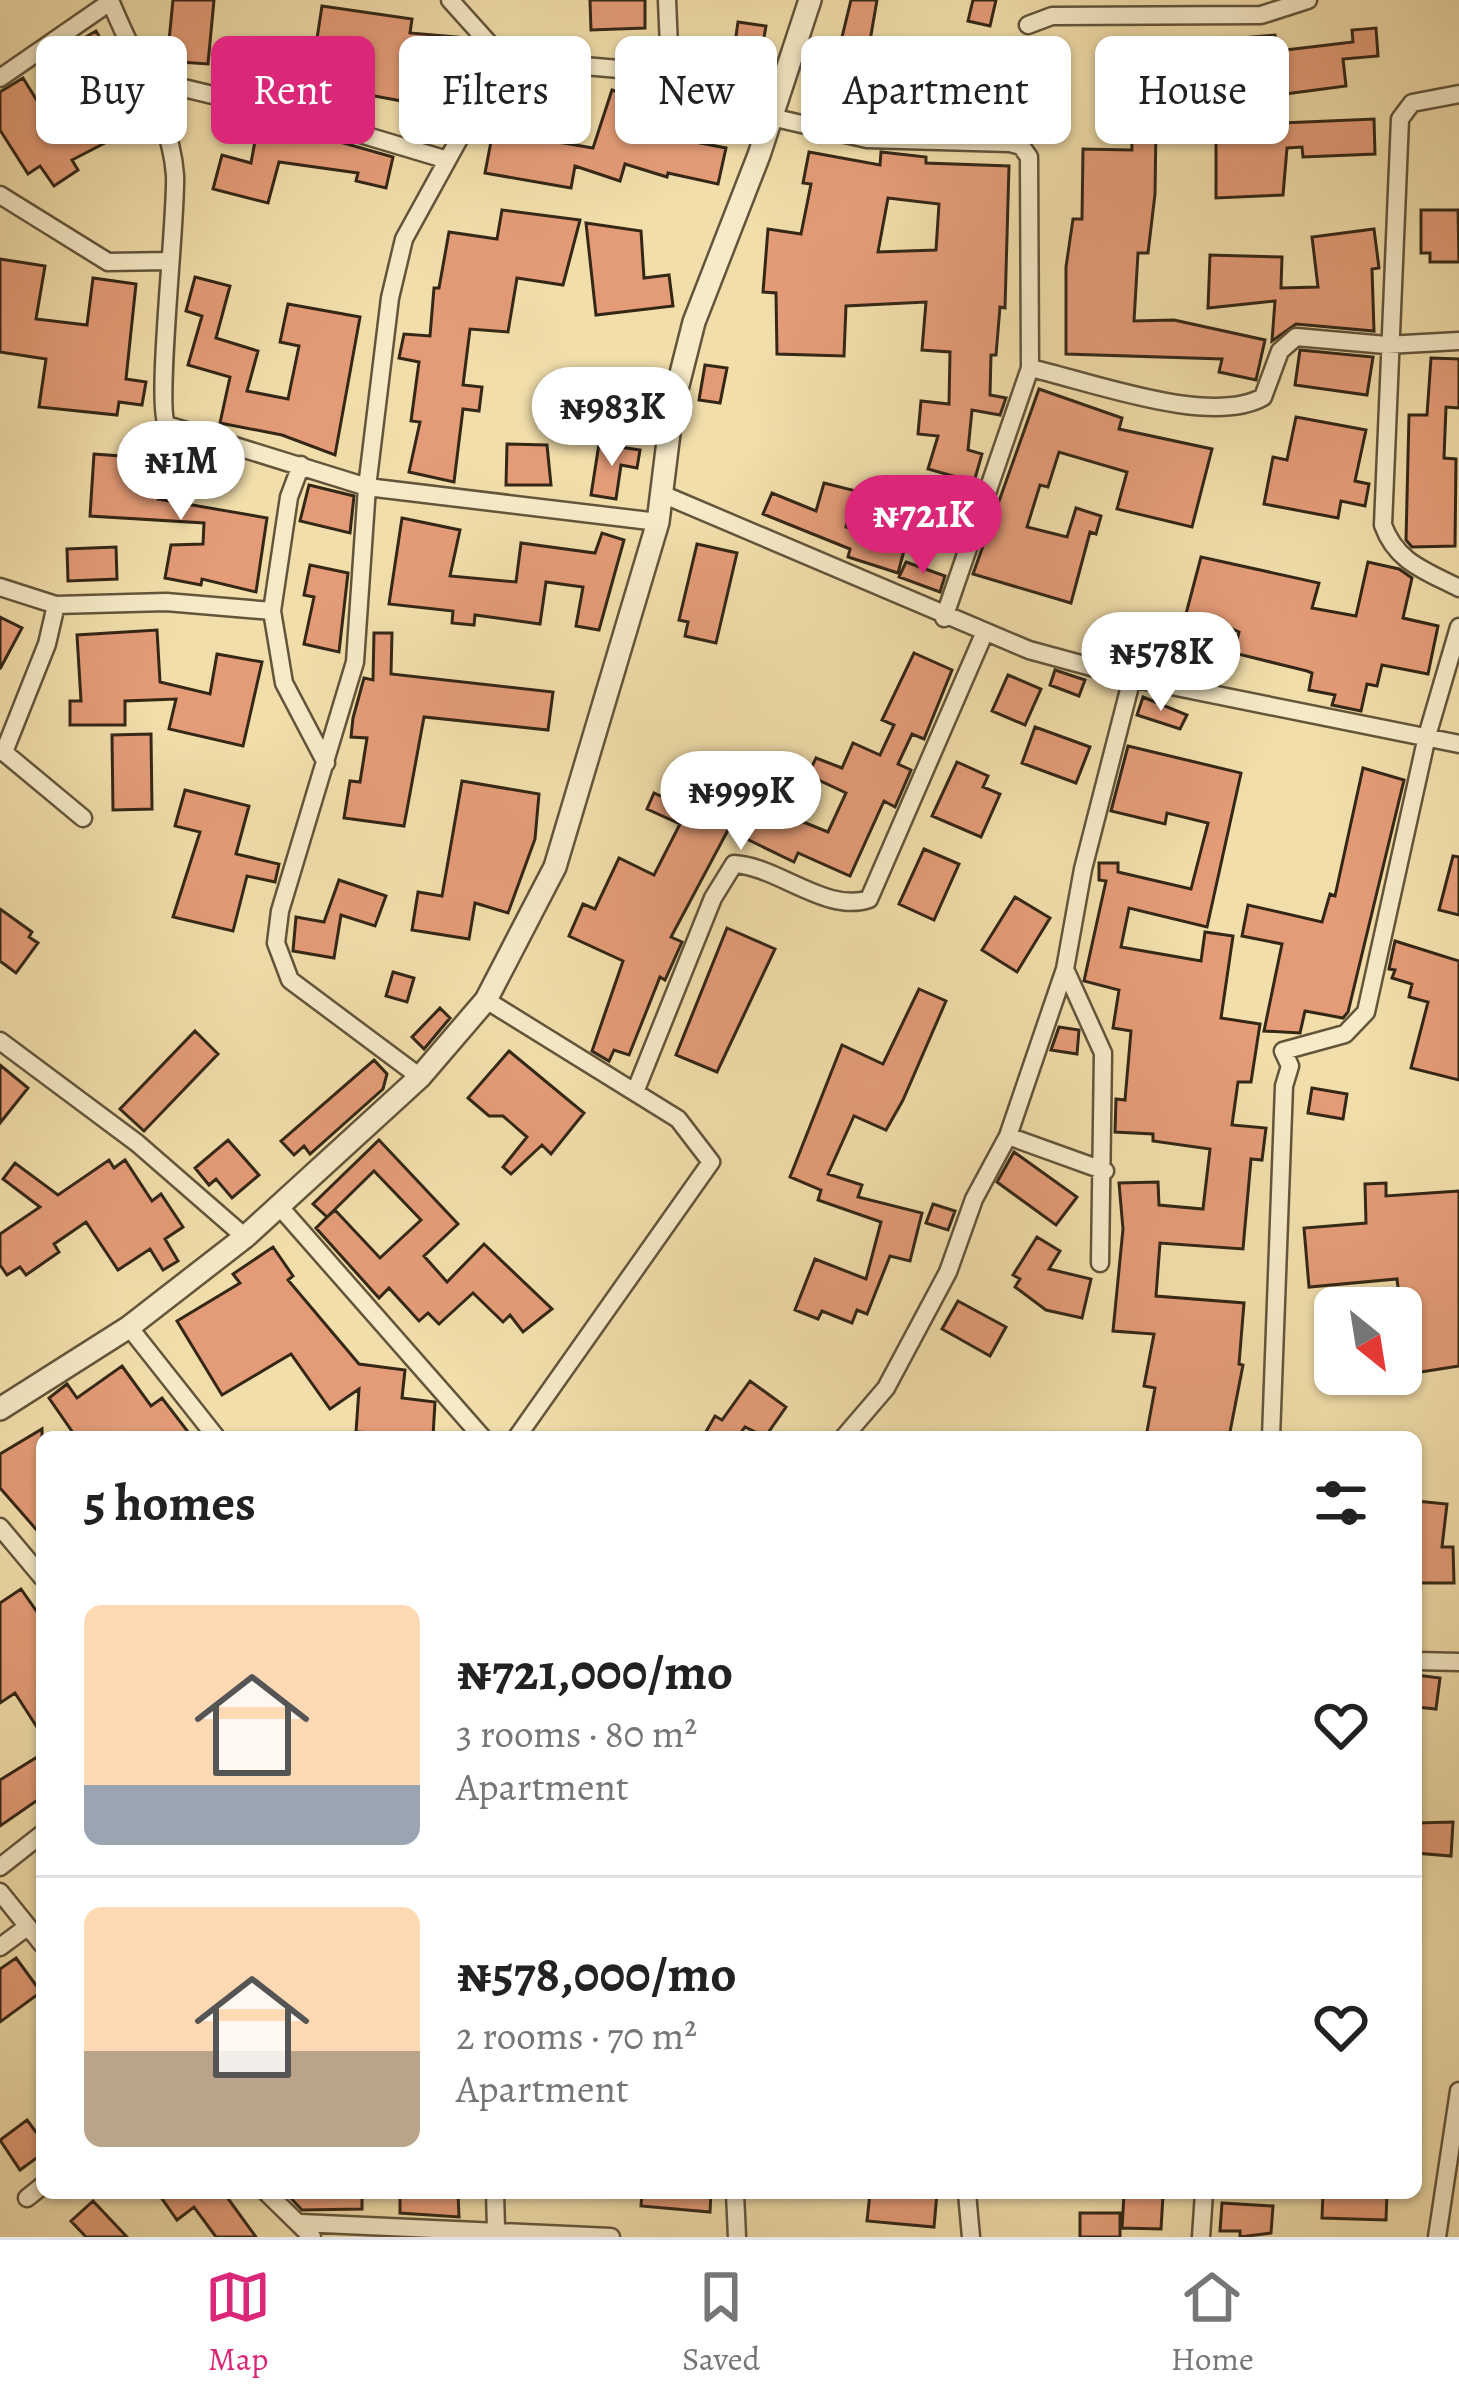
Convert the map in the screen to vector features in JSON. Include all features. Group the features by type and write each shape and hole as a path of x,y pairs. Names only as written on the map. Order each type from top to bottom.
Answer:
{"street":[{"path":"450,0 482,36"},
{"path":"667,0 669,36"},
{"path":"777,100 810,0"},
{"path":"1028,25 1052,16 1167,8 1261,15 1308,0"},
{"path":"0,78 110,1 125,36"},
{"path":"777,81 783,82"},
{"path":"187,89 444,159"},
{"path":"1459,94 1412,103 1400,119 1386,345 1383,525 1391,548 1406,561 1459,588"},
{"path":"777,118 867,139 1022,146 1029,157 1030,368 944,617"},
{"path":"169,144 175,175 163,421 367,487 658,522"},
{"path":"420,1077 290,980 279,960 280,911 356,662 367,487 389,298 404,238 453,144"},
{"path":"3,1401 129,1327 244,1237 420,1077 486,1000 555,867 658,522 672,409 694,322 761,144"},
{"path":"0,194 108,262 169,261"},
{"path":"1030,368 1201,408 1245,407 1263,397 1280,350 1296,338 1386,345 1459,340"},
{"path":"301,465 289,497 272,611 284,683 326,763"},
{"path":"662,494 983,634 1132,678 1459,744"},
{"path":"0,587 56,605 166,602 272,611"},
{"path":"56,605 47,644 2,751 83,818"},
{"path":"1271,1431 1284,1086 1290,1066 1283,1052 1345,1034 1366,1012 1427,736 1459,627"},
{"path":"634,1092 713,898 734,864 752,865 837,900 868,899 983,634"},
{"path":"849,1431 886,1388 948,1272 974,1198 1008,1136 1065,969 1083,869 1132,678"},
{"path":"1065,969 1102,1053 1105,1171 1100,1263"},
{"path":"486,1000 693,1132 711,1162 521,1431"},
{"path":"0,1041 137,1143 244,1237"},
{"path":"1008,1136 1105,1171"},
{"path":"279,1206 477,1431"},
{"path":"129,1327 211,1431"},
{"path":"0,1527 36,1570"},
{"path":"1422,1660 1459,1662"},
{"path":"0,1867 36,1839"},
{"path":"0,1892 36,1937"},
{"path":"0,1947 27,1927"},
{"path":"1437,2237 1459,2091"},
{"path":"27,2198 36,2191"},
{"path":"273,2199 306,2230 496,2228 611,2237"},
{"path":"495,2199 496,2228"},
{"path":"735,2199 736,2237"},
{"path":"968,2199 971,2237"},
{"path":"1201,2237 1204,2199"}],"building":[{"path":"173,0 214,0 208,64 187,62 187,36 169,36"},
{"path":"590,0 645,0 645,28 591,30"},
{"path":"851,0 877,0 871,36 842,36"},
{"path":"973,0 996,0 990,26 968,21"},
{"path":"322,6 412,19 410,33 446,36 399,36 399,101 375,96 375,36 317,36"},
{"path":"738,22 766,26 764,36 736,36"},
{"path":"1376,28 1378,56 1343,59 1346,86 1289,93 1289,50 1353,42 1352,30"},
{"path":"23,78 36,99 36,144 103,144 72,160 78,170 54,186 40,166 28,174 0,130 0,92"},
{"path":"612,90 615,144 726,148 718,184 668,173 667,177 625,164 620,181 575,166 571,188 485,173 491,144 593,148"},
{"path":"1374,119 1375,154 1303,157 1302,147 1287,148 1283,195 1216,198 1216,144 1289,144 1289,123"},
{"path":"254,144 347,144 393,157 386,188 356,181 358,173 279,162 268,203 213,189 222,155 251,163"},
{"path":"1132,144 1156,144 1148,253 1138,253 1134,321 1174,320 1265,340 1256,380 1219,372 1222,359 1066,354 1066,267 1073,219 1082,219 1083,149 1132,150"},
{"path":"809,152 880,165 881,152 926,157 926,163 1009,166 1005,308 1000,307 996,355 991,355 990,395 1006,398 1000,415 972,410 968,450 982,454 974,482 928,469 938,436 918,434 921,401 949,404 950,352 922,350 926,302 846,306 844,356 777,354 776,293 763,292 768,229 801,234 811,184 803,183","holes":["888,198 939,204 936,250 878,252"]},
{"path":"502,210 580,220 563,285 517,278 508,332 470,329 463,385 482,387 479,411 463,409 454,482 409,472 420,422 411,421 419,362 399,358 404,334 430,336 434,288 439,288 449,232 497,239"},
{"path":"1421,210 1458,210 1459,262 1430,262 1430,253 1421,253"},
{"path":"586,223 641,231 644,278 669,275 673,306 596,315"},
{"path":"1374,229 1379,268 1372,269 1374,331 1296,324 1272,341 1275,301 1208,308 1210,255 1282,257 1281,288 1318,287 1312,237"},
{"path":"0,259 45,266 36,319 87,325 93,278 136,284 126,379 146,382 142,405 119,402 117,415 39,407 46,359 0,352"},
{"path":"195,277 230,286 216,338 258,351 247,391 288,399 299,346 280,342 288,304 360,317 335,455 282,435 220,423 230,377 188,365 202,316 186,311"},
{"path":"1300,350 1373,357 1367,395 1295,385"},
{"path":"1431,358 1459,359 1459,408 1446,407 1444,458 1456,459 1455,546 1412,547 1406,540 1409,415 1427,415"},
{"path":"705,365 727,368 720,403 699,400"},
{"path":"1039,389 1122,418 1119,429 1212,449 1192,527 1117,509 1127,472 1059,452 1048,487 1040,485 1027,527 1067,537 1076,508 1101,516 1096,534 1090,532 1071,603 973,574"},
{"path":"1296,417 1366,430 1355,481 1369,484 1365,506 1341,501 1338,518 1264,504 1273,457 1287,460"},
{"path":"507,444 547,445 551,485 506,485"},
{"path":"599,444 640,450 637,468 621,465 616,499 591,495"},
{"path":"94,454 161,459 158,499 267,518 256,592 202,579 201,585 165,578 171,545 203,544 204,523 90,516"},
{"path":"824,483 856,491 846,527 905,547 898,573 848,557 850,549 763,514 772,493 816,511"},
{"path":"309,485 354,496 350,533 300,521"},
{"path":"402,518 460,530 450,576 516,582 521,543 595,553 602,533 624,540 599,630 576,626 583,587 546,582 540,624 475,615 474,625 452,623 453,611 389,604"},
{"path":"697,544 737,553 716,643 685,636 688,622 679,620"},
{"path":"116,547 117,579 68,581 67,549"},
{"path":"1201,557 1319,583 1312,608 1356,616 1368,562 1399,569 1412,578 1403,618 1438,626 1428,674 1382,665 1377,686 1367,684 1361,711 1332,705 1335,695 1309,690 1312,673 1234,653 1239,632 1230,628 1224,640 1182,629"},
{"path":"906,562 945,576 940,592 899,577"},
{"path":"310,565 348,573 339,652 304,644 314,597 304,595"},
{"path":"0,617 22,628 0,669"},
{"path":"157,630 160,682 210,694 217,654 262,662 243,746 169,729 176,699 125,701 125,725 70,725 70,701 81,701 77,635"},
{"path":"374,633 392,633 391,674 553,692 548,730 424,717 404,826 344,818 350,781 360,782 367,738 351,737 364,678 373,680"},
{"path":"914,653 952,670 924,739 912,734 898,764 911,770 895,807 884,801 850,876 798,853 794,862 728,830 671,937 682,942 665,980 660,977 629,1055 614,1050 609,1061 592,1051 623,961 569,936 583,904 595,909 619,858 654,875 680,824 647,809 654,793 665,798 674,779 739,808 750,782 773,792 766,807 828,832 846,793 808,775 816,758 842,768 853,743 880,755 894,725 882,720"},
{"path":"1055,670 1085,680 1079,696 1050,685"},
{"path":"1008,675 1041,689 1025,725 992,711"},
{"path":"1143,697 1187,715 1180,729 1137,715"},
{"path":"1035,727 1090,747 1076,783 1022,763"},
{"path":"151,734 152,809 113,810 112,735"},
{"path":"1128,746 1241,773 1207,927 1129,908 1121,947 1201,961 1205,932 1233,936 1221,1018 1260,1024 1251,1082 1238,1082 1232,1125 1266,1128 1262,1160 1251,1159 1243,1249 1160,1243 1156,1296 1244,1303 1239,1364 1243,1365 1230,1431 1147,1431 1155,1388 1144,1386 1154,1334 1113,1331 1123,1229 1119,1183 1158,1182 1159,1205 1203,1209 1210,1149 1153,1141 1153,1134 1115,1132 1116,1099 1125,1100 1131,1031 1113,1028 1119,990 1084,981 1106,881 1099,880 1099,863 1118,863 1118,872 1191,889 1208,823 1167,813 1165,824 1111,811"},
{"path":"957,762 988,776 983,787 1000,794 981,837 932,816"},
{"path":"1363,768 1404,780 1348,1012 1343,1018 1305,1011 1300,1033 1264,1031 1282,944 1242,936 1248,905 1322,922 1330,894 1335,896"},
{"path":"462,781 539,794 535,839 508,913 475,903 469,939 412,930 418,892 442,896"},
{"path":"185,790 249,806 236,854 279,864 275,882 247,876 233,931 173,917 200,832 175,826"},
{"path":"924,849 959,864 934,920 899,904"},
{"path":"1453,856 1459,857 1459,915 1439,910"},
{"path":"339,880 386,896 375,926 341,915 334,958 293,951 296,917 324,922"},
{"path":"1015,897 1050,918 1017,972 982,950"},
{"path":"0,909 32,932 29,937 38,943 16,973 0,961"},
{"path":"727,928 775,949 717,1072 676,1055"},
{"path":"1395,941 1459,961 1459,1080 1411,1068 1428,1002 1409,997 1412,984 1392,978 1395,970 1389,969"},
{"path":"393,972 414,978 407,1002 386,996"},
{"path":"919,989 946,1001 903,1100 886,1130 854,1116 828,1174 862,1185 858,1197 922,1213 910,1261 890,1256 867,1314 857,1310 852,1323 822,1311 818,1319 795,1310 815,1259 866,1279 881,1222 818,1200 821,1190 790,1177 842,1045 883,1064"},
{"path":"440,1008 450,1018 424,1049 412,1037"},
{"path":"1059,1027 1079,1030 1077,1054 1051,1050"},
{"path":"195,1031 218,1054 144,1131 120,1109"},
{"path":"509,1051 584,1113 551,1154 542,1145 511,1174 503,1167 527,1137 503,1116 489,1116 468,1098"},
{"path":"374,1060 387,1074 383,1089 310,1154 304,1146 294,1155 281,1141"},
{"path":"0,1065 28,1088 0,1123"},
{"path":"1312,1088 1347,1094 1343,1119 1308,1113"},
{"path":"228,1140 259,1175 232,1198 216,1179 209,1185 195,1168"},
{"path":"379,1140 458,1224 424,1256 447,1282 484,1244 552,1309 523,1332 510,1315 503,1322 473,1293 439,1324 428,1313 419,1321 389,1288 379,1298 316,1228 327,1217 313,1204","holes":["374,1171 421,1220 380,1258 335,1210 327,1217"]},
{"path":"1014,1152 1077,1197 1056,1225 997,1182"},
{"path":"109,1160 114,1168 125,1160 152,1201 161,1194 183,1227 165,1239 178,1261 163,1270 150,1249 118,1270 86,1222 54,1244 59,1252 26,1275 20,1267 7,1275 0,1265 0,1234 40,1207 3,1179 15,1163 58,1195"},
{"path":"1386,1183 1386,1196 1459,1191 1459,1366 1422,1372 1422,1287 1398,1287 1397,1279 1309,1287 1304,1228 1366,1223 1365,1184"},
{"path":"933,1204 955,1211 948,1230 926,1223"},
{"path":"1037,1237 1060,1251 1049,1269 1091,1279 1082,1318 1046,1310 1015,1287 1020,1279 1013,1275"},
{"path":"273,1247 293,1276 288,1280 359,1364 405,1370 402,1398 435,1402 433,1431 356,1431 359,1389 330,1409 291,1354 222,1395 177,1321 240,1283 233,1274"},
{"path":"958,1301 1006,1327 990,1356 942,1329"},
{"path":"122,1366 151,1406 162,1398 187,1431 72,1431 49,1398 67,1384 77,1398"},
{"path":"750,1381 786,1407 769,1431 745,1427 742,1431 706,1431 715,1416 722,1420"},
{"path":"36,1433 36,1529 0,1488 0,1454"},
{"path":"1422,1502 1447,1504 1442,1547 1453,1547 1454,1583 1422,1583"},
{"path":"21,1589 36,1610 36,1726 15,1693 0,1703 0,1603"},
{"path":"1422,1676 1440,1678 1436,1709 1422,1708"},
{"path":"36,1758 36,1801 0,1826 0,1780"},
{"path":"1453,1822 1451,1856 1422,1854 1422,1823"},
{"path":"16,1958 36,1985 36,1996 0,2022 0,1969"},
{"path":"27,2120 36,2132 36,2158 20,2170 0,2140"},
{"path":"162,2199 228,2199 256,2237 216,2237 194,2207 177,2220"},
{"path":"292,2199 362,2199 362,2209 302,2210"},
{"path":"400,2199 458,2199 459,2217 400,2213"},
{"path":"642,2199 711,2199 710,2212 641,2206"},
{"path":"869,2199 936,2199 934,2227 867,2221"},
{"path":"1124,2199 1163,2199 1161,2229 1122,2228"},
{"path":"1323,2199 1387,2199 1386,2220 1322,2218"},
{"path":"93,2201 127,2237 86,2237 71,2221"},
{"path":"1222,2203 1273,2206 1271,2233 1240,2237 1240,2231 1220,2231"},
{"path":"1080,2213 1120,2213 1120,2237 1080,2237"}]}
